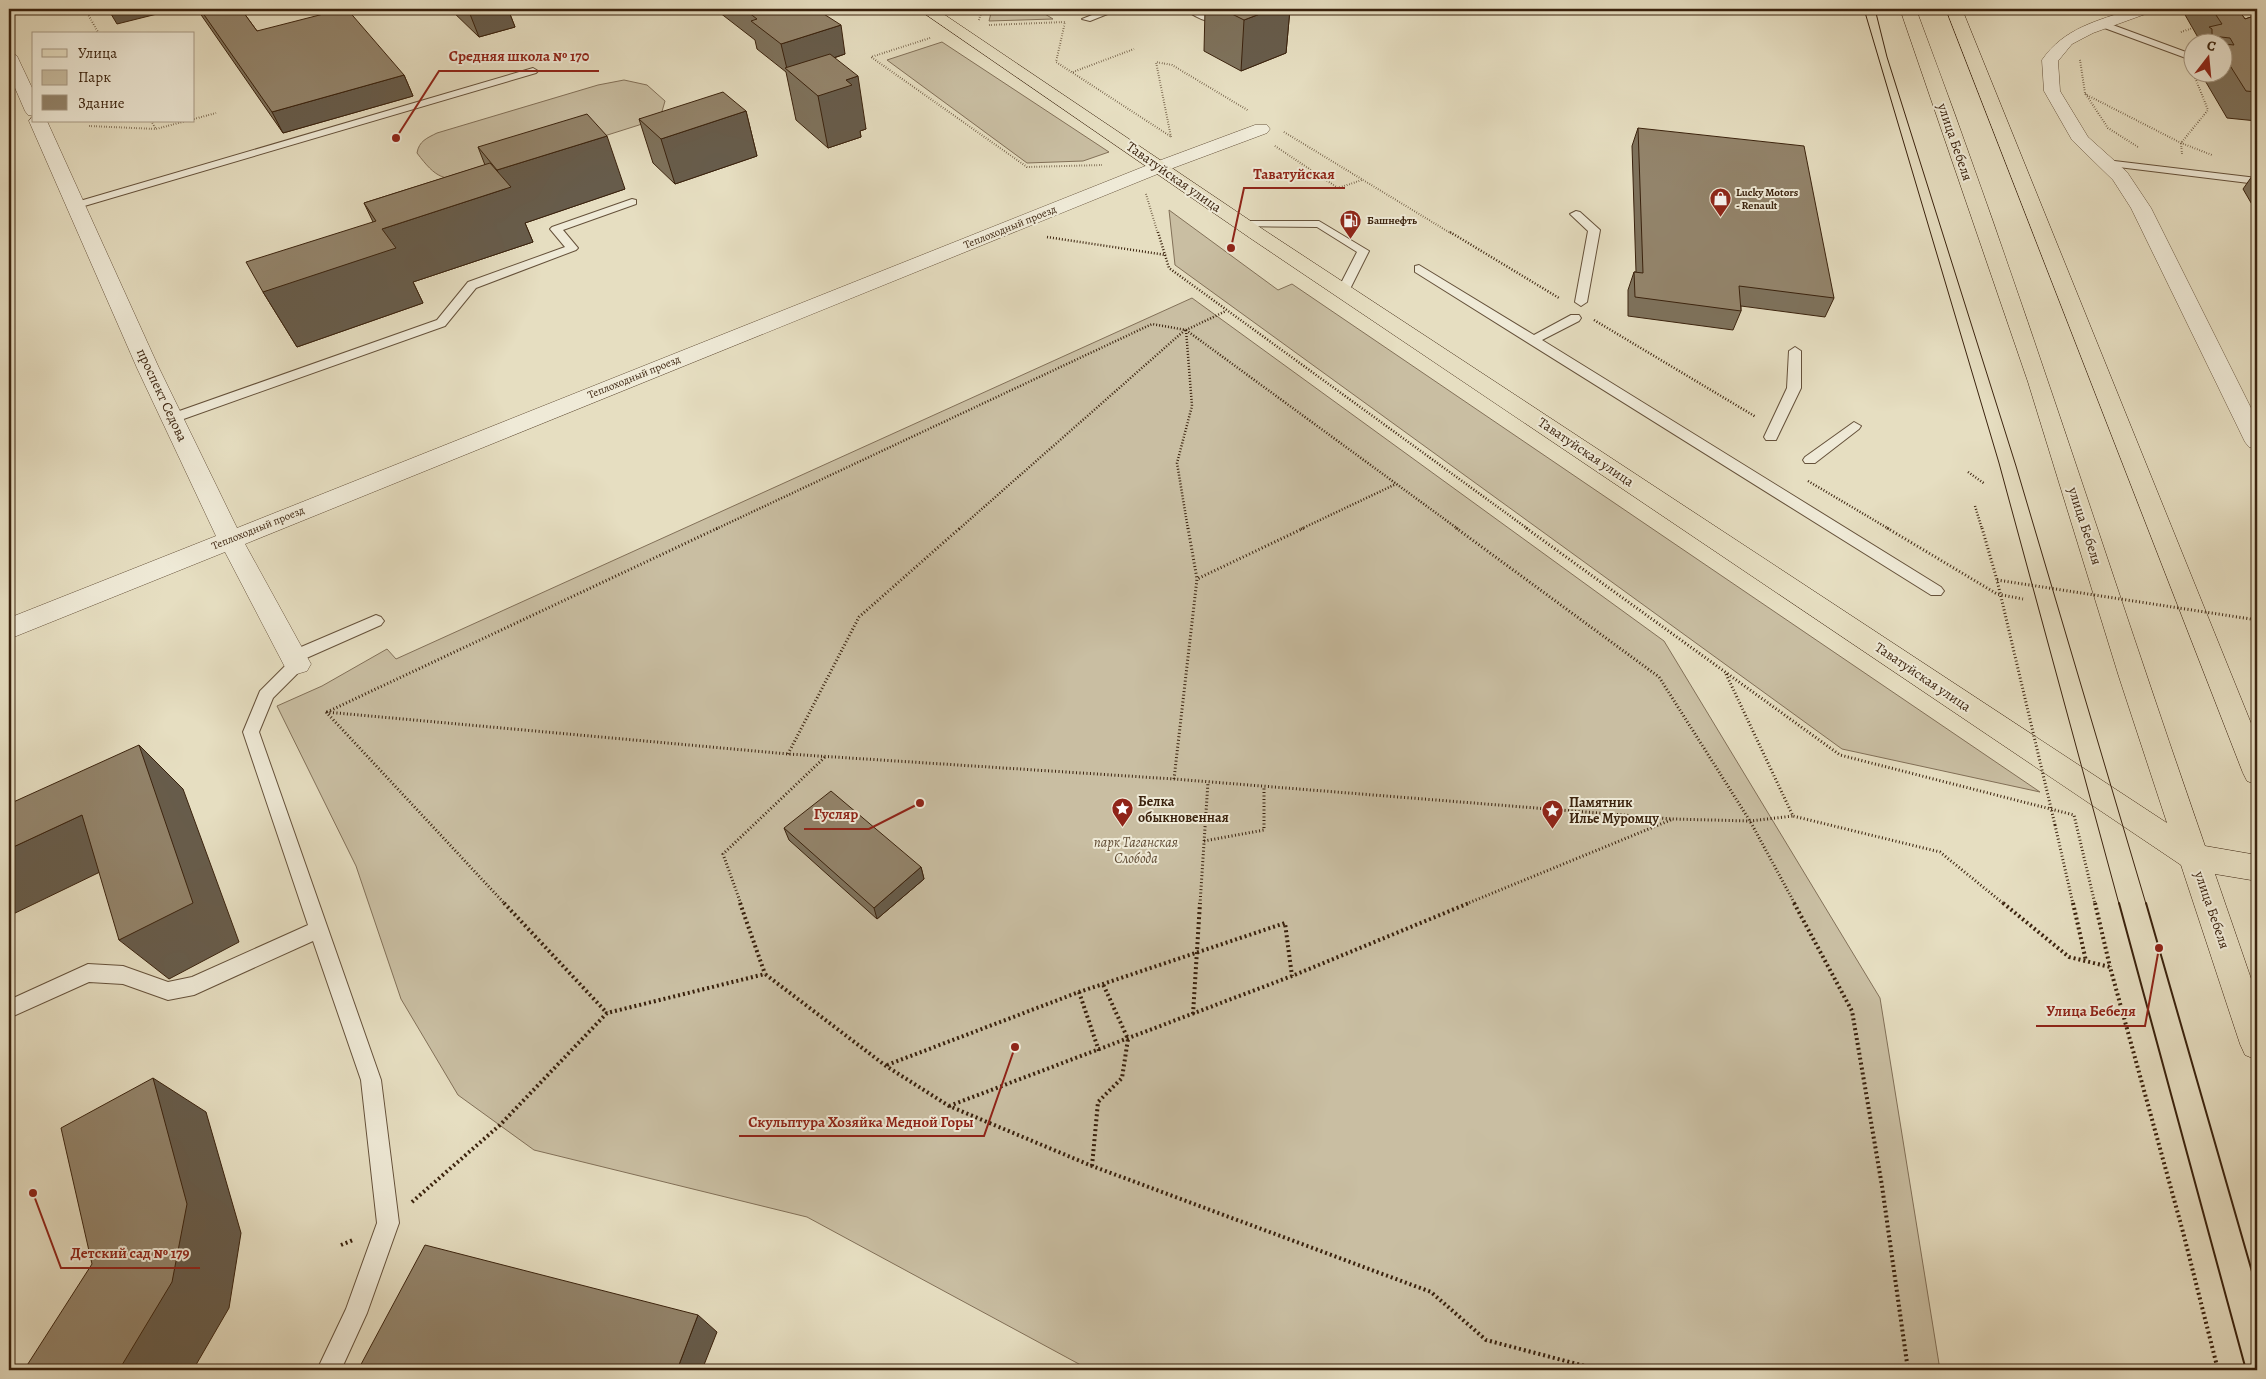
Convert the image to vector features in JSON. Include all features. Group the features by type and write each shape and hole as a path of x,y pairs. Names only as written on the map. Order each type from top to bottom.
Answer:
{"main road":[{"name":"Таватуйская улица","path":"926,9 1242,224 2194,857 2257,868"},
{"name":"улица Бебеля","path":"1908,9 2039,382 2133,678 2257,1044"},
{"path":"1954,9 2257,773"}],"street":[{"path":"2146,9 2102,24 2066,41 2050,60 2052,91 2081,140 2120,176 2141,208 2257,442"},
{"path":"9,56 32,108"},
{"name":"проспект Седова","path":"38,122 230,539 295,660"},
{"name":"Теплоходный проезд","path":"9,628 1159,166 1260,130"}],"lane":[{"path":"1086,19 1115,9"},
{"path":"1190,9 1209,19 1234,21"},
{"path":"2102,24 2184,55"},
{"path":"77,205 533,71"},
{"path":"2106,163 2257,181"},
{"path":"173,418 441,323 472,285 572,248 556,229 632,202"},
{"path":"1576,214 1594,230 1581,302"},
{"path":"1242,224 1319,224 1363,251 1343,291"},
{"path":"1419,269 1936,591"},
{"path":"1533,340 1575,318"},
{"path":"1773,433 1794,388 1795,351"},
{"path":"1810,460 1854,426"},
{"path":"329,1370 356,1313 388,1223 371,1080 251,732 266,694 295,660 376,621"},
{"path":"9,1009 88,973 123,975 168,991 194,986 319,929"}],"path":[{"path":"84,9 98,32"},
{"path":"808,14 826,9"},
{"path":"847,9 851,11"},
{"path":"2233,14 2250,9"},
{"path":"988,25 1065,22 1056,62 1171,137 1156,62 1172,65 1260,130 1275,146 1338,188 1363,180"},
{"path":"2141,39 2165,37 2199,26"},
{"path":"933,37 871,57 1026,168 1104,165"},
{"path":"1072,73 1134,49"},
{"path":"2080,59 2084,94 2108,128 2182,172"},
{"path":"2182,172 2182,143 2208,110 2198,82"},
{"path":"2084,94 2182,143 2215,156"},
{"path":"195,119 216,113"},
{"path":"152,122 156,129"},
{"path":"89,126 156,129 182,122"},
{"path":"1280,129 1564,301"},
{"path":"1144,188 1169,268 1840,755 2074,815 2110,968 2181,1222 2218,1370"},
{"path":"1044,236 1166,255"},
{"path":"788,754 859,617 1186,330 1226,311"},
{"path":"1589,316 1773,433"},
{"path":"326,712 1152,324 1186,330 1659,677 1750,821 1852,1011 1882,1186 1908,1370"},
{"path":"1174,779 1196,579 1177,463 1192,406 1186,330"},
{"path":"1968,472 1985,484"},
{"path":"1802,476 1997,594 2023,599"},
{"path":"1196,579 1396,484"},
{"path":"1975,506 1997,580 2086,961"},
{"path":"1997,580 2257,620"},
{"path":"1725,673 1793,816"},
{"path":"326,712 788,754 1174,779 1674,819 1750,821 1793,816 1940,852 2069,958 2110,968"},
{"path":"326,712 606,1013"},
{"path":"825,756 723,854 764,974 886,1066 949,1106 1092,1166 1430,1292 1486,1340 1600,1370"},
{"path":"1193,1014 1208,782"},
{"path":"1204,841 1264,830 1264,786"},
{"path":"949,1106 1099,1051 1292,976 1674,819"},
{"path":"886,1066 1079,992 1285,923 1292,976"},
{"path":"341,1245 388,1223 500,1125 606,1013 764,974"},
{"path":"1092,1166 1098,1102 1122,1078 1128,1039 1103,984"},
{"path":"1079,992 1099,1051"}],"green space":[{"path":"992,9 1037,9 1053,19 989,21"},
{"path":"942,42 1109,152 1083,161 1027,163 887,60"},
{"path":"624,80 647,85 665,101 661,115 639,125 475,177 455,179 441,176 435,173 417,153 427,138 437,133 598,85"},
{"path":"1169,210 1278,290 1292,284 2040,792 1842,749 1175,265"},
{"name":"парк Таганская Слобода","path":"1192,298 1664,641 1880,998 1940,1370 1090,1370 807,1217 534,1150 458,1095 401,999 356,866 277,706 322,686 387,649 396,659"}],"building":[{"path":"200,9 241,9 257,31 347,9 404,75 272,112"},
{"path":"744,9 816,9 841,25 781,44 751,21 757,19"},
{"path":"1222,9 1273,9 1244,20"},
{"path":"2212,9 2238,9 2245,19 2257,15 2257,92 2246,91 2234,72 2234,32 2212,32 2212,29 2209,27 2222,24"},
{"path":"830,54 858,76 846,80 852,85 818,96 785,68"},
{"path":"723,92 746,111 661,139 639,119"},
{"path":"587,114 607,136 497,170 478,147"},
{"path":"1638,128 1804,146 1834,298 1739,286 1741,311 1635,297 1634,272 1643,273"},
{"path":"490,163 511,187 382,229 396,248 263,292 246,262 376,221 364,203"},
{"path":"139,745 193,903 119,940 82,815 9,849 9,804"},
{"path":"831,791 921,867 874,908 784,828"},
{"path":"153,1078 187,1204 172,1282 119,1370 24,1370 92,1264 61,1128"},
{"path":"425,1245 698,1315 677,1370 358,1370"}],"tram line":[{"path":"1864,9 1999,463 2119,904"},
{"path":"1875,9 1887,57 2016,466 2146,904"},
{"path":"2119,903 2246,1370"},
{"path":"2146,903 2257,1289"}],"place":[{"name":"Средняя школа № 170","path":"396,138"},
{"name":"Lucky Motors - Renault","path":"1720,217"},
{"name":"Башнефть","path":"1351,239"},
{"name":"Таватуйская","path":"1231,248"},
{"name":"Гусляр","path":"920,803"},
{"name":"Белка обыкновенная","path":"1122,828"},
{"name":"Памятник Илье Муромцу","path":"1553,829"},
{"name":"Улица Бебеля","path":"2159,948"},
{"name":"Скульптура Хозяйка Медной Горы","path":"1015,1047"},
{"name":"Детский сад № 179","path":"33,1193"}]}
